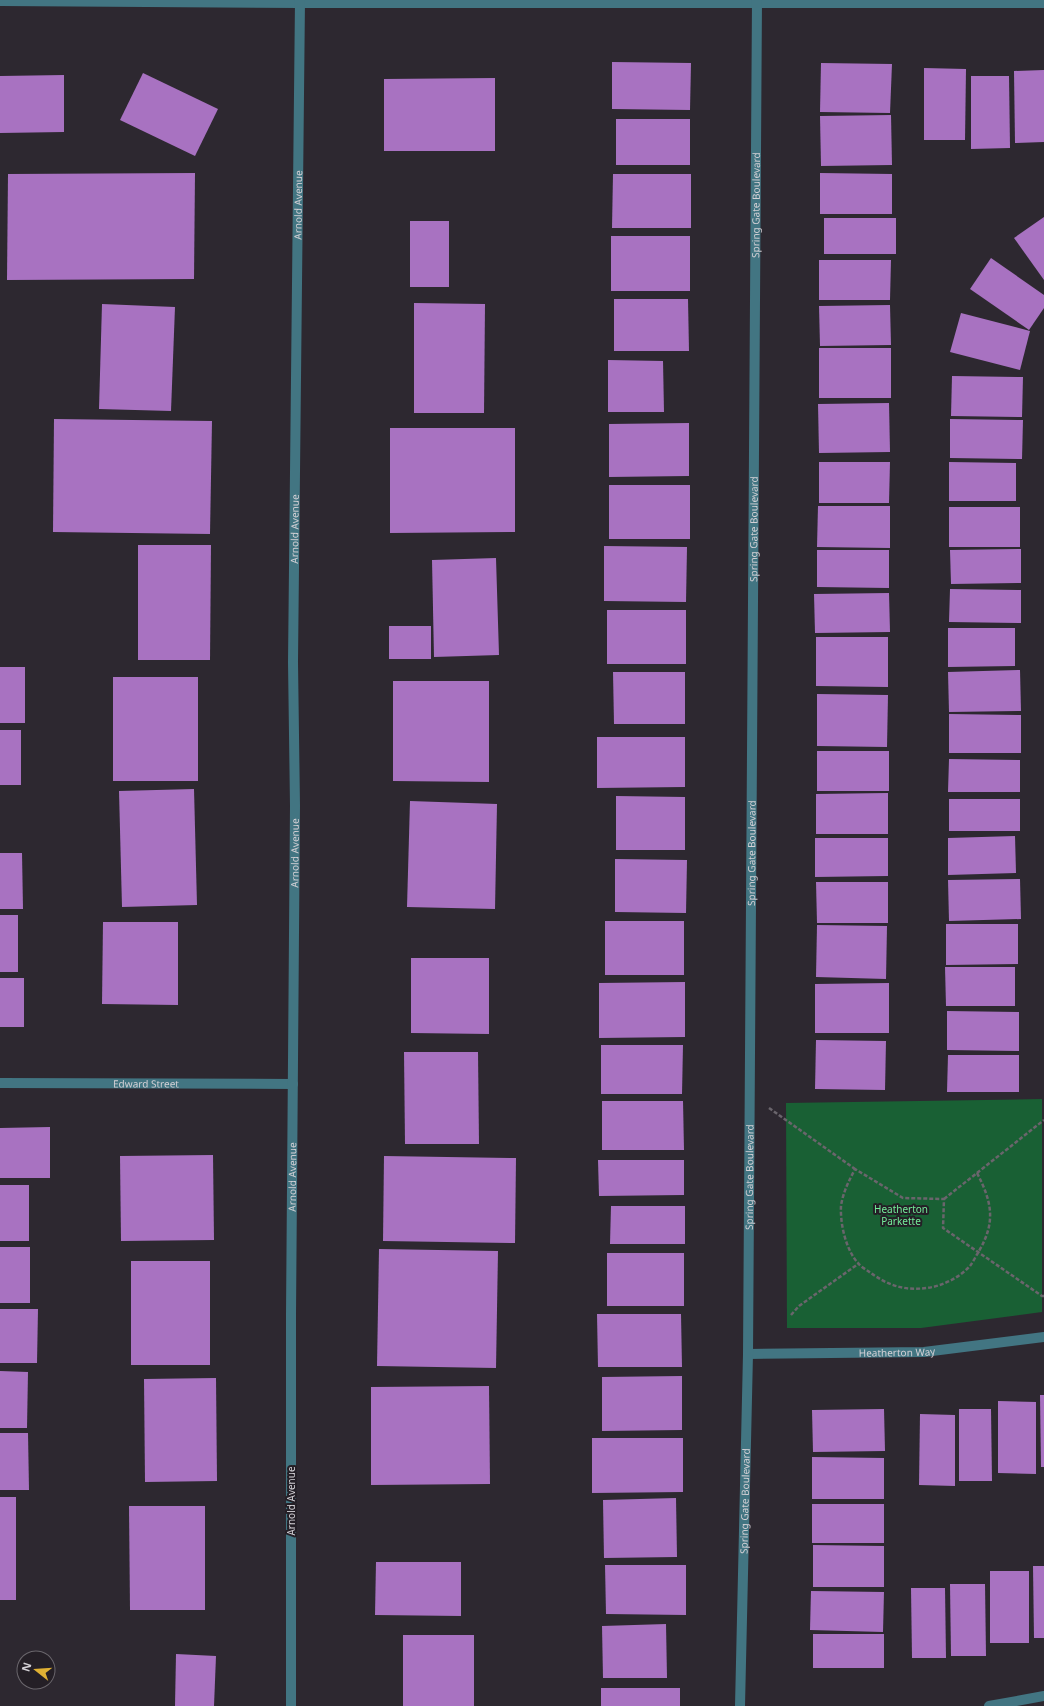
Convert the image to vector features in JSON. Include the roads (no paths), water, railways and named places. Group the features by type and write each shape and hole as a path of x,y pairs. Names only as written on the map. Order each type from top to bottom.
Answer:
{"street":[{"path":"0,1 1044,3"},
{"name":"Arnold Avenue","path":"291,1706 292,1084 295,814 293,662 300,1"},
{"name":"Spring Gate Boulevard","path":"740,1706 748,1354 757,2"},
{"name":"Edward Street","path":"0,1084 292,1084"},
{"name":"Heatherton Way","path":"748,1354 924,1352 1044,1337"},
{"path":"989,1706 1044,1696"}],"park label":[{"name":"Heatherton Parkette","path":"901,1214"}]}
